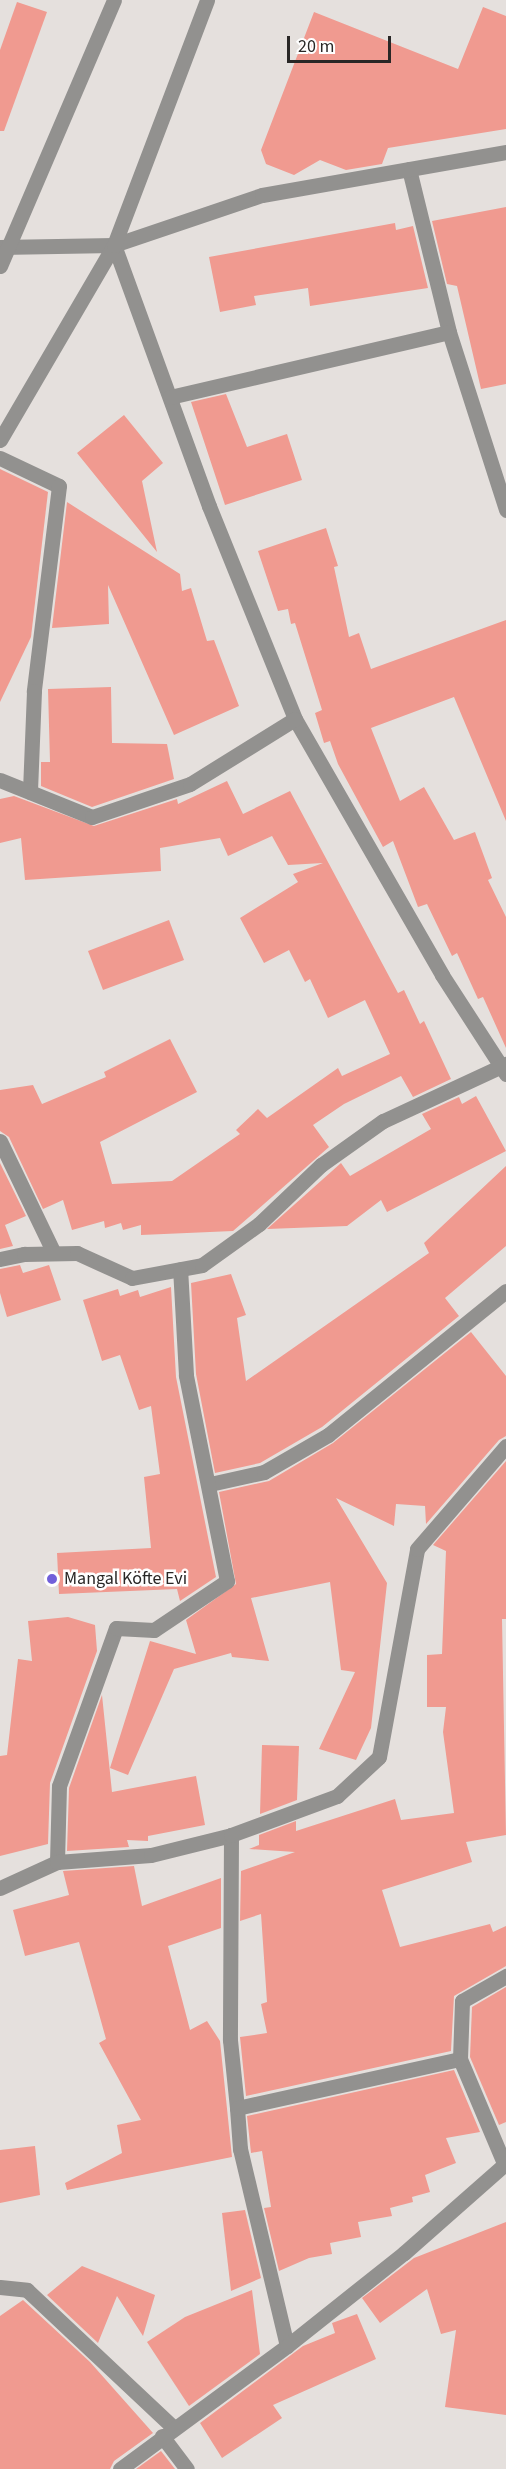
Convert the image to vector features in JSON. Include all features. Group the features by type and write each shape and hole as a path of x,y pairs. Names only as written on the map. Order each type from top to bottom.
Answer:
{"street":[{"path":"0,266 4,248 114,0"},
{"path":"0,440 114,245 207,0"},
{"path":"4,248 114,245 262,195 506,152"},
{"path":"409,169 449,332 506,510"},
{"path":"0,1259 77,1253 132,1278 202,1265 259,1224 321,1165 383,1121 504,1068 442,975 295,719 170,398 114,245"},
{"path":"170,398 449,332"},
{"path":"0,458 59,486 35,679 30,792"},
{"path":"0,780 92,817 190,784 295,719"},
{"path":"0,1141 54,1253"},
{"path":"57,1862 59,1786 116,1628 153,1630 227,1581 210,1484 186,1375 180,1269"},
{"path":"210,1484 264,1472 328,1435 506,1291"},
{"path":"0,1888 57,1862 151,1855 231,1835 336,1796 379,1757 417,1549 506,1446"},
{"path":"231,1835 230,2040 240,2148 287,2346"},
{"path":"120,2469 167,2432 287,2346 404,2253 505,2163 460,2059 462,2001 506,1976"},
{"path":"237,2108 460,2059"},
{"path":"0,2287 27,2290 167,2432 187,2469"}],"building":[{"path":"17,2 47,12 4,131 0,131 0,50"},
{"path":"483,7 506,16 506,129 388,148 382,164 346,170 320,160 294,175 266,164 261,150 314,12 458,69"},
{"path":"506,207 506,384 481,389 457,286 447,284 432,221"},
{"path":"395,223 396,230 413,226 428,288 310,306 308,288 254,296 256,305 220,312 209,257"},
{"path":"226,394 247,447 287,434 302,480 225,505 191,402"},
{"path":"124,415 163,463 142,481 157,552 77,453"},
{"path":"0,469 48,492 31,637 0,702"},
{"path":"67,502 180,574 182,591 191,588 207,641 214,640 239,706 174,735 108,585 109,624 52,628"},
{"path":"326,528 338,566 334,567 349,637 359,633 371,669 506,620 506,821 454,697 371,728 400,801 424,787 454,840 475,832 492,878 488,880 506,917 506,1048 483,997 478,999 457,953 452,956 427,904 418,907 393,841 383,847 338,764 330,741 324,743 315,713 322,710 295,623 291,624 288,609 278,611 258,551"},
{"path":"111,687 112,743 167,744 174,779 92,807 41,786 41,762 50,762 48,689"},
{"path":"227,781 243,814 290,791 398,993 404,990 420,1024 424,1021 451,1079 413,1097 401,1076 344,1104 313,1125 329,1147 233,1231 141,1235 141,1225 123,1230 121,1223 105,1228 104,1221 72,1230 63,1200 43,1209 9,1137 0,1131 0,1090 33,1085 42,1104 106,1077 104,1072 170,1039 197,1092 100,1142 112,1184 172,1181 240,1134 236,1130 258,1109 267,1118 338,1068 342,1076 390,1054 365,1000 328,1018 310,979 305,982 289,950 264,963 240,918 298,882 293,874 323,863 288,865 272,836 228,856 220,838 160,848 161,871 25,880 21,838 0,843 0,799 14,796 94,826 177,799 178,804"},
{"path":"169,920 184,960 103,990 88,951"},
{"path":"476,1096 506,1151 387,1212 381,1200 347,1226 267,1229 341,1163 350,1176 431,1129 422,1114 459,1097 462,1104"},
{"path":"0,1163 26,1216 5,1225 13,1246 0,1249"},
{"path":"506,1166 506,1246 445,1298 459,1316 322,1427 260,1463 215,1473 196,1374 191,1283 231,1274 246,1315 237,1318 246,1381 429,1253 424,1243"},
{"path":"20,1265 23,1273 49,1265 61,1300 7,1317 0,1293 0,1269"},
{"path":"171,1287 176,1377 216,1577 180,1601 177,1589 59,1594 57,1553 151,1548 144,1477 160,1474 151,1406 139,1410 120,1355 102,1361 83,1300 118,1289 120,1296 138,1290 140,1297"},
{"path":"471,1332 506,1376 506,1436 499,1440 426,1524 425,1506 396,1504 394,1526 336,1498 387,1583 371,1728 356,1760 319,1749 355,1672 341,1670 330,1582 251,1598 269,1661 232,1657 231,1653 174,1669 128,1775 110,1768 150,1641 196,1654 186,1620 236,1584 219,1492 269,1481 333,1443"},
{"path":"506,1461 506,1619 502,1619 506,1835 466,1842 472,1862 382,1890 400,1947 490,1924 493,1932 506,1926 506,1966 454,1996 451,2051 246,2096 240,2037 267,2033 261,2004 267,2002 261,1914 240,1921 241,1871 295,1852 249,1849 259,1845 259,1835 296,1821 296,1831 395,1799 401,1820 454,1813 443,1732 446,1707 427,1707 427,1655 442,1654 446,1551 433,1545"},
{"path":"68,1617 95,1625 97,1651 50,1783 48,1844 0,1856 0,1756 7,1755 18,1659 32,1661 28,1621"},
{"path":"102,1695 112,1792 196,1776 205,1825 148,1836 148,1841 127,1840 129,1847 67,1851 69,1788"},
{"path":"262,1745 299,1746 297,1800 260,1814"},
{"path":"134,1866 142,1906 221,1878 221,1928 168,1946 190,2030 207,2021 220,2041 232,2157 67,2190 65,2183 122,2153 117,2125 141,2120 99,2043 106,2039 79,1942 25,1956 13,1910 69,1895 63,1871"},
{"path":"506,1987 506,2122 499,2125 470,2057 472,2007"},
{"path":"454,2070 480,2132 446,2138 456,2163 425,2175 430,2192 412,2197 413,2202 390,2208 392,2216 358,2222 361,2237 330,2243 332,2254 309,2258 279,2271 264,2208 271,2207 262,2151 251,2153 247,2116"},
{"path":"35,2146 40,2195 0,2203 0,2150"},
{"path":"245,2210 261,2278 231,2291 222,2213"},
{"path":"506,2222 506,2415 445,2407 456,2330 441,2334 427,2289 380,2323 362,2298 414,2258"},
{"path":"82,2266 155,2295 143,2336 117,2296 98,2343 47,2295"},
{"path":"252,2290 260,2354 189,2406 147,2342 185,2317"},
{"path":"23,2300 90,2362 153,2433 114,2461 110,2469 0,2469 0,2316"},
{"path":"357,2314 376,2359 273,2405 282,2418 222,2458 200,2423 303,2346 335,2333 332,2323"},
{"path":"161,2451 175,2469 136,2469"}],"place":[{"name":"Mangal Köfte Evi","path":"52,1579"}]}
